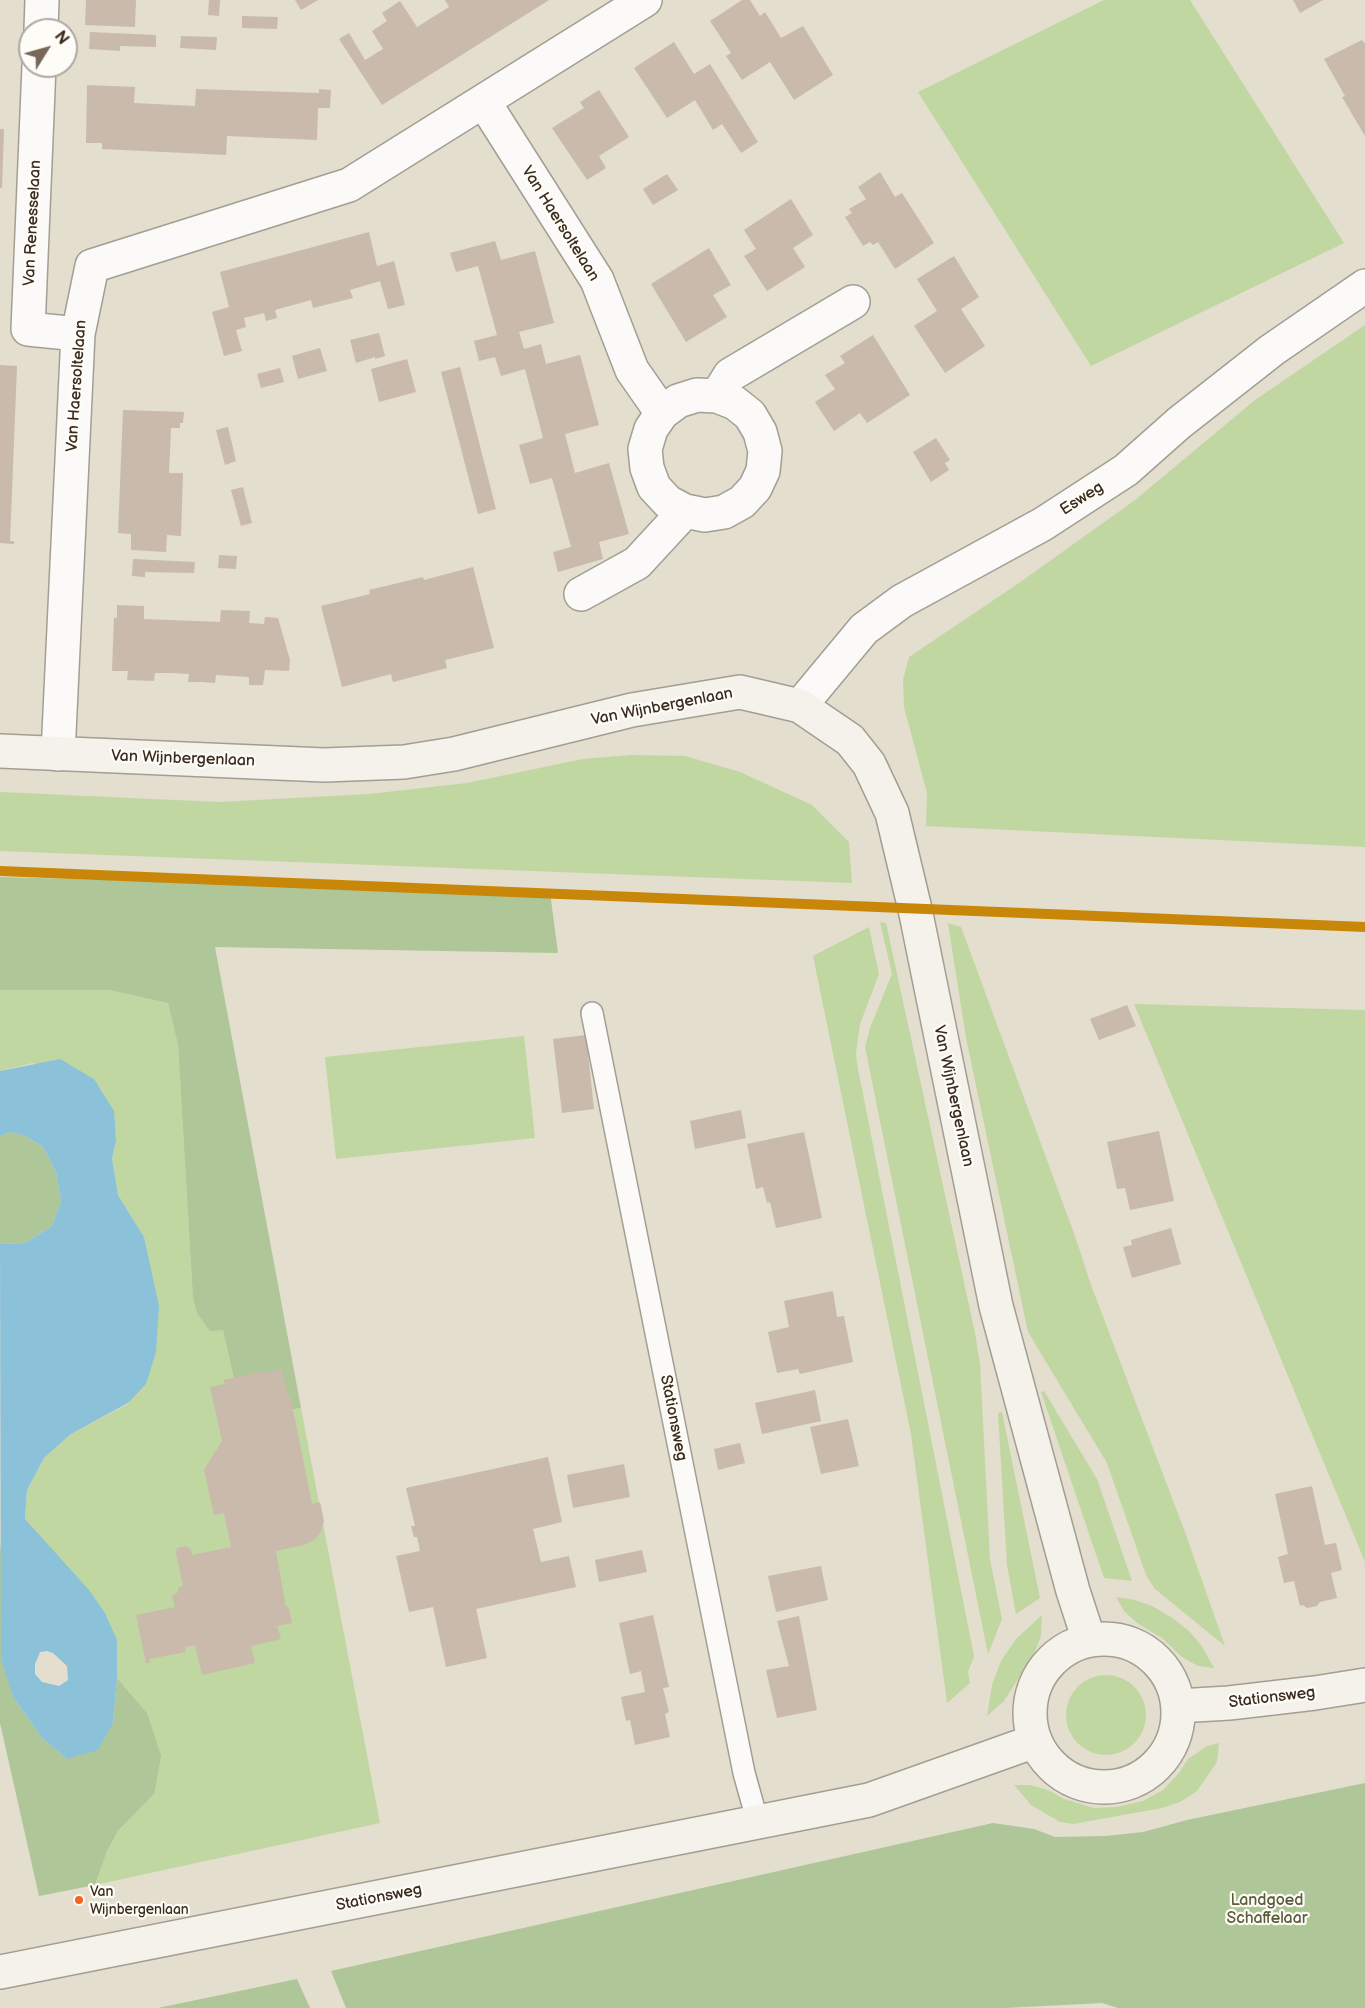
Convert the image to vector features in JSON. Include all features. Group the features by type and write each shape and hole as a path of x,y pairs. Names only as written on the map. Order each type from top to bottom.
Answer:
{"street":[{"path":"41,18 42,0"},
{"name":"Van Haersoltelaan","path":"58,754 78,334 92,266 349,185 645,0"},
{"name":"Van Renesselaan","path":"38,78 28,328 78,334"},
{"name":"Van Haersoltelaan","path":"484,102 597,280 632,370 662,413"},
{"name":"Esweg","path":"800,706 864,629 902,601 1043,524 1126,470 1179,423 1272,350 1365,286"},
{"path":"717,396 730,375 853,302"},
{"path":"697,395 717,396 735,403 750,415 760,432 765,451 763,471 755,488 742,502 724,512 705,515 685,511 668,502 654,487 647,468 645,449 651,429 662,413 678,401 697,395"},
{"path":"581,594 637,563 685,511"},
{"name":"Van Wijnbergenlaan","path":"0,751 324,765 384,763 454,754 632,710 740,692 800,706 850,740 868,764 892,813 915,909 996,1306 1073,1591 1089,1640"},
{"path":"1110,1639 1130,1644 1148,1653 1163,1668 1173,1686 1178,1706 1176,1730 1168,1751 1153,1769 1133,1782 1110,1787 1087,1785 1066,1776 1047,1761 1035,1741 1030,1720 1031,1699 1038,1678 1051,1661 1069,1648 1089,1640 1110,1639"},
{"name":"Stationsweg","path":"1178,1706 1251,1701 1365,1685"},
{"name":"Stationsweg","path":"0,1972 869,1800 1035,1741"}],"lane":[{"name":"Stationsweg","path":"592,1013 744,1773 758,1822"}],"green space":[{"path":"1104,0 1190,0 1344,243 1091,366 918,92"},
{"path":"1365,325 1365,847 926,826 927,793 904,707 903,680 909,657 1019,583 1135,500 1255,400"},
{"path":"631,755 685,756 740,772 812,805 849,842 852,883 0,851 0,792 219,802 369,794 467,783 583,759"},
{"path":"0,877 550,892 558,953 215,947 301,1408 243,1418 223,1330 210,1331 197,1313 193,1299 178,1045 168,1003 109,990 0,990"},
{"path":"880,922 886,923 980,1364 990,1559 1002,1619 988,1654 865,1047 870,1028 892,974"},
{"path":"948,923 961,927 1225,1646 1155,1589 1146,1575 1107,1463 1028,1332 966,1038"},
{"path":"869,927 879,974 860,1024 856,1053 857,1064 974,1656 968,1672 970,1683 947,1703 911,1434 813,956"},
{"path":"0,990 109,990 168,1003 178,1045 193,1299 197,1313 223,1329 243,1418 301,1408 380,1823 95,1885 107,1851 118,1831 154,1794 147,1713 117,1678 117,1640 56,1555 25,1519 27,1490 44,1458 71,1434 128,1404 144,1237 118,1195 112,1158 116,1141 33,1063 0,1071"},
{"path":"1134,1004 1365,1010 1365,1562"},
{"path":"524,1036 535,1138 336,1159 325,1057"},
{"path":"10,1132 26,1136 43,1147 56,1172 61,1201 52,1226 25,1243 0,1244 0,1136"},
{"path":"1044,1391 1097,1479 1132,1581 1104,1578 1041,1392"},
{"path":"1002,1412 1040,1598 1016,1614 1007,1565 998,1413"},
{"path":"0,1541 13,1697 42,1738 67,1759 113,1723 117,1678 147,1713 161,1756 154,1794 118,1831 107,1851 95,1885 39,1896 0,1723"},
{"path":"1116,1597 1152,1606 1171,1617 1188,1630 1201,1645 1214,1668 1198,1666 1182,1657 1162,1638 1137,1623 1124,1611"},
{"path":"1042,1615 1041,1636 1034,1654 1004,1701 987,1716 992,1685 1001,1661 1016,1639"},
{"path":"1098,1675 1114,1675 1128,1682 1139,1693 1146,1707 1143,1730 1128,1748 1114,1755 1098,1755 1084,1748 1073,1737 1066,1723 1066,1707 1073,1693 1084,1682"},
{"path":"1219,1743 1217,1762 1197,1791 1180,1802 1162,1808 1073,1824 1060,1822 1031,1805 1014,1785 1030,1785 1048,1790 1064,1799 1094,1808 1116,1807 1143,1801 1163,1790 1188,1759 1207,1746"},
{"name":"Landgoed Schaffelaar","path":"1365,1783 1365,2008 1118,2008 1102,2003 1005,2008 346,2008 331,1971 993,1823 1034,1829 1055,1837 1106,1836 1143,1832 1187,1820"},
{"path":"297,1979 310,2008 158,2008"}],"water":[{"path":"60,1059 94,1079 114,1111 116,1141 112,1158 118,1195 144,1237 159,1306 156,1352 146,1384 128,1403 71,1434 44,1458 27,1490 25,1519 89,1590 105,1613 117,1640 117,1678 113,1723 98,1750 67,1759 42,1738 13,1697 1,1658 0,1244 25,1243 52,1226 61,1201 56,1172 43,1147 26,1136 10,1132 0,1136 0,1071","holes":["40,1652 53,1653 67,1666 68,1680 59,1686 42,1682 35,1674 35,1664"]}],"building":[{"path":"86,0 136,0 135,27 85,25"},
{"path":"209,0 220,0 219,16 208,15"},
{"path":"295,0 318,0 301,10"},
{"path":"445,0 549,0 382,105 339,39 349,33 365,60 383,49 372,31 387,21 382,13 400,1 417,27 449,7"},
{"path":"742,0 750,0 760,16 765,12 781,38 803,26 833,75 794,100 770,62 742,80 726,56 731,53 710,21"},
{"path":"1293,0 1323,0 1300,13"},
{"path":"242,16 278,17 277,29 242,28"},
{"path":"90,32 156,35 156,47 120,46 120,51 89,49"},
{"path":"181,36 217,37 216,50 180,48"},
{"path":"1362,40 1365,44 1365,136 1342,97 1345,96 1324,59"},
{"path":"674,42 694,74 710,64 758,142 741,153 722,124 713,130 695,100 667,118 634,68"},
{"path":"87,85 135,87 134,103 195,106 196,89 319,93 319,89 331,90 330,108 318,108 317,140 227,136 226,155 102,149 102,143 86,143"},
{"path":"599,90 629,137 599,156 606,168 587,180 552,128 584,108 580,102"},
{"path":"0,129 4,129 2,188 0,188"},
{"path":"880,172 895,197 902,193 934,243 895,269 878,242 873,245 870,242 863,246 845,217 852,213 849,209 866,199 858,187"},
{"path":"667,174 678,190 653,205 643,189"},
{"path":"791,199 813,235 793,248 805,267 767,291 744,256 756,249 744,230"},
{"path":"369,232 377,266 394,261 405,305 388,309 380,281 350,290 353,298 313,308 311,300 275,310 277,318 266,321 264,313 244,318 246,327 236,330 242,351 224,356 212,312 229,307 220,272"},
{"path":"495,241 501,260 535,251 554,323 519,332 524,349 541,344 546,364 580,355 599,425 565,434 575,473 609,463 629,534 599,542 603,559 558,572 553,552 571,547 552,478 530,484 519,445 543,438 525,369 501,376 495,357 479,361 474,341 497,335 478,266 456,272 450,253"},
{"path":"709,248 731,285 713,295 727,317 686,342 651,284"},
{"path":"954,256 979,297 961,309 985,346 945,373 914,326 937,311 917,279"},
{"path":"379,333 385,356 356,363 350,340"},
{"path":"873,335 910,395 867,423 860,413 834,431 815,402 835,389 825,375 845,363 840,356"},
{"path":"320,348 327,371 298,379 292,356"},
{"path":"407,359 416,392 379,402 371,369"},
{"path":"0,365 17,366 10,541 14,541 14,544 0,543"},
{"path":"460,367 496,509 478,514 441,372"},
{"path":"280,368 284,382 261,388 257,374"},
{"path":"123,410 184,412 180,428 171,428 169,473 183,473 181,536 167,535 166,552 131,550 131,534 118,533"},
{"path":"228,427 236,461 225,465 216,430"},
{"path":"936,438 950,460 945,463 949,470 931,482 913,452"},
{"path":"243,487 252,523 241,526 231,490"},
{"path":"219,555 237,556 236,569 218,568"},
{"path":"133,559 195,562 194,573 145,572 145,577 132,576"},
{"path":"473,567 494,648 445,660 447,668 393,682 391,674 342,687 321,606 370,594 369,590 423,577 424,580"},
{"path":"117,605 144,606 144,619 220,622 221,610 250,611 249,623 264,624 265,617 278,618 290,660 289,671 265,670 263,685 249,685 249,677 216,675 215,683 188,682 189,674 172,673 155,673 154,681 127,680 128,671 112,671 114,618 117,618"},
{"path":"1127,1005 1136,1026 1099,1040 1090,1019"},
{"path":"586,1035 594,1109 562,1113 553,1039"},
{"path":"741,1110 746,1138 695,1149 690,1121"},
{"path":"1159,1131 1174,1201 1130,1210 1125,1188 1117,1189 1107,1142"},
{"path":"804,1132 822,1218 776,1228 770,1202 767,1203 763,1187 756,1189 747,1144"},
{"path":"1171,1228 1181,1264 1132,1278 1123,1247 1132,1245 1131,1240"},
{"path":"833,1291 837,1317 844,1316 853,1362 800,1374 798,1369 777,1373 768,1332 789,1327 784,1301"},
{"path":"282,1369 288,1396 290,1395 312,1504 320,1502 324,1521 321,1532 314,1540 304,1545 276,1551 286,1607 288,1606 292,1623 277,1626 281,1639 251,1646 255,1663 202,1675 195,1645 185,1647 186,1652 149,1659 150,1663 146,1663 136,1615 175,1607 172,1596 177,1593 179,1587 183,1586 177,1548 186,1546 191,1549 192,1555 231,1547 224,1513 214,1515 204,1470 222,1441 210,1387 225,1384 223,1380"},
{"path":"815,1390 821,1421 762,1434 755,1403"},
{"path":"848,1419 859,1466 821,1474 810,1427"},
{"path":"740,1443 745,1463 718,1470 714,1449"},
{"path":"548,1457 562,1522 533,1529 541,1562 569,1556 576,1587 476,1609 487,1658 446,1667 433,1607 409,1612 396,1556 420,1551 417,1537 414,1537 411,1526 415,1526 406,1488"},
{"path":"624,1464 630,1497 573,1508 567,1475"},
{"path":"1312,1486 1325,1545 1336,1543 1342,1570 1331,1573 1337,1598 1307,1608 1300,1606 1294,1581 1284,1583 1278,1557 1288,1554 1275,1494"},
{"path":"642,1550 647,1572 599,1582 595,1560"},
{"path":"821,1566 828,1600 776,1612 768,1576"},
{"path":"653,1615 669,1687 663,1688 669,1712 665,1714 670,1737 635,1745 630,1720 626,1721 621,1697 645,1692 641,1671 630,1674 619,1623"},
{"path":"799,1616 817,1710 777,1718 766,1670 789,1666 777,1621"}],"transit line":[{"path":"0,871 1365,927"}],"place":[{"name":"Van Wijnbergenlaan","path":"79,1900"}]}
